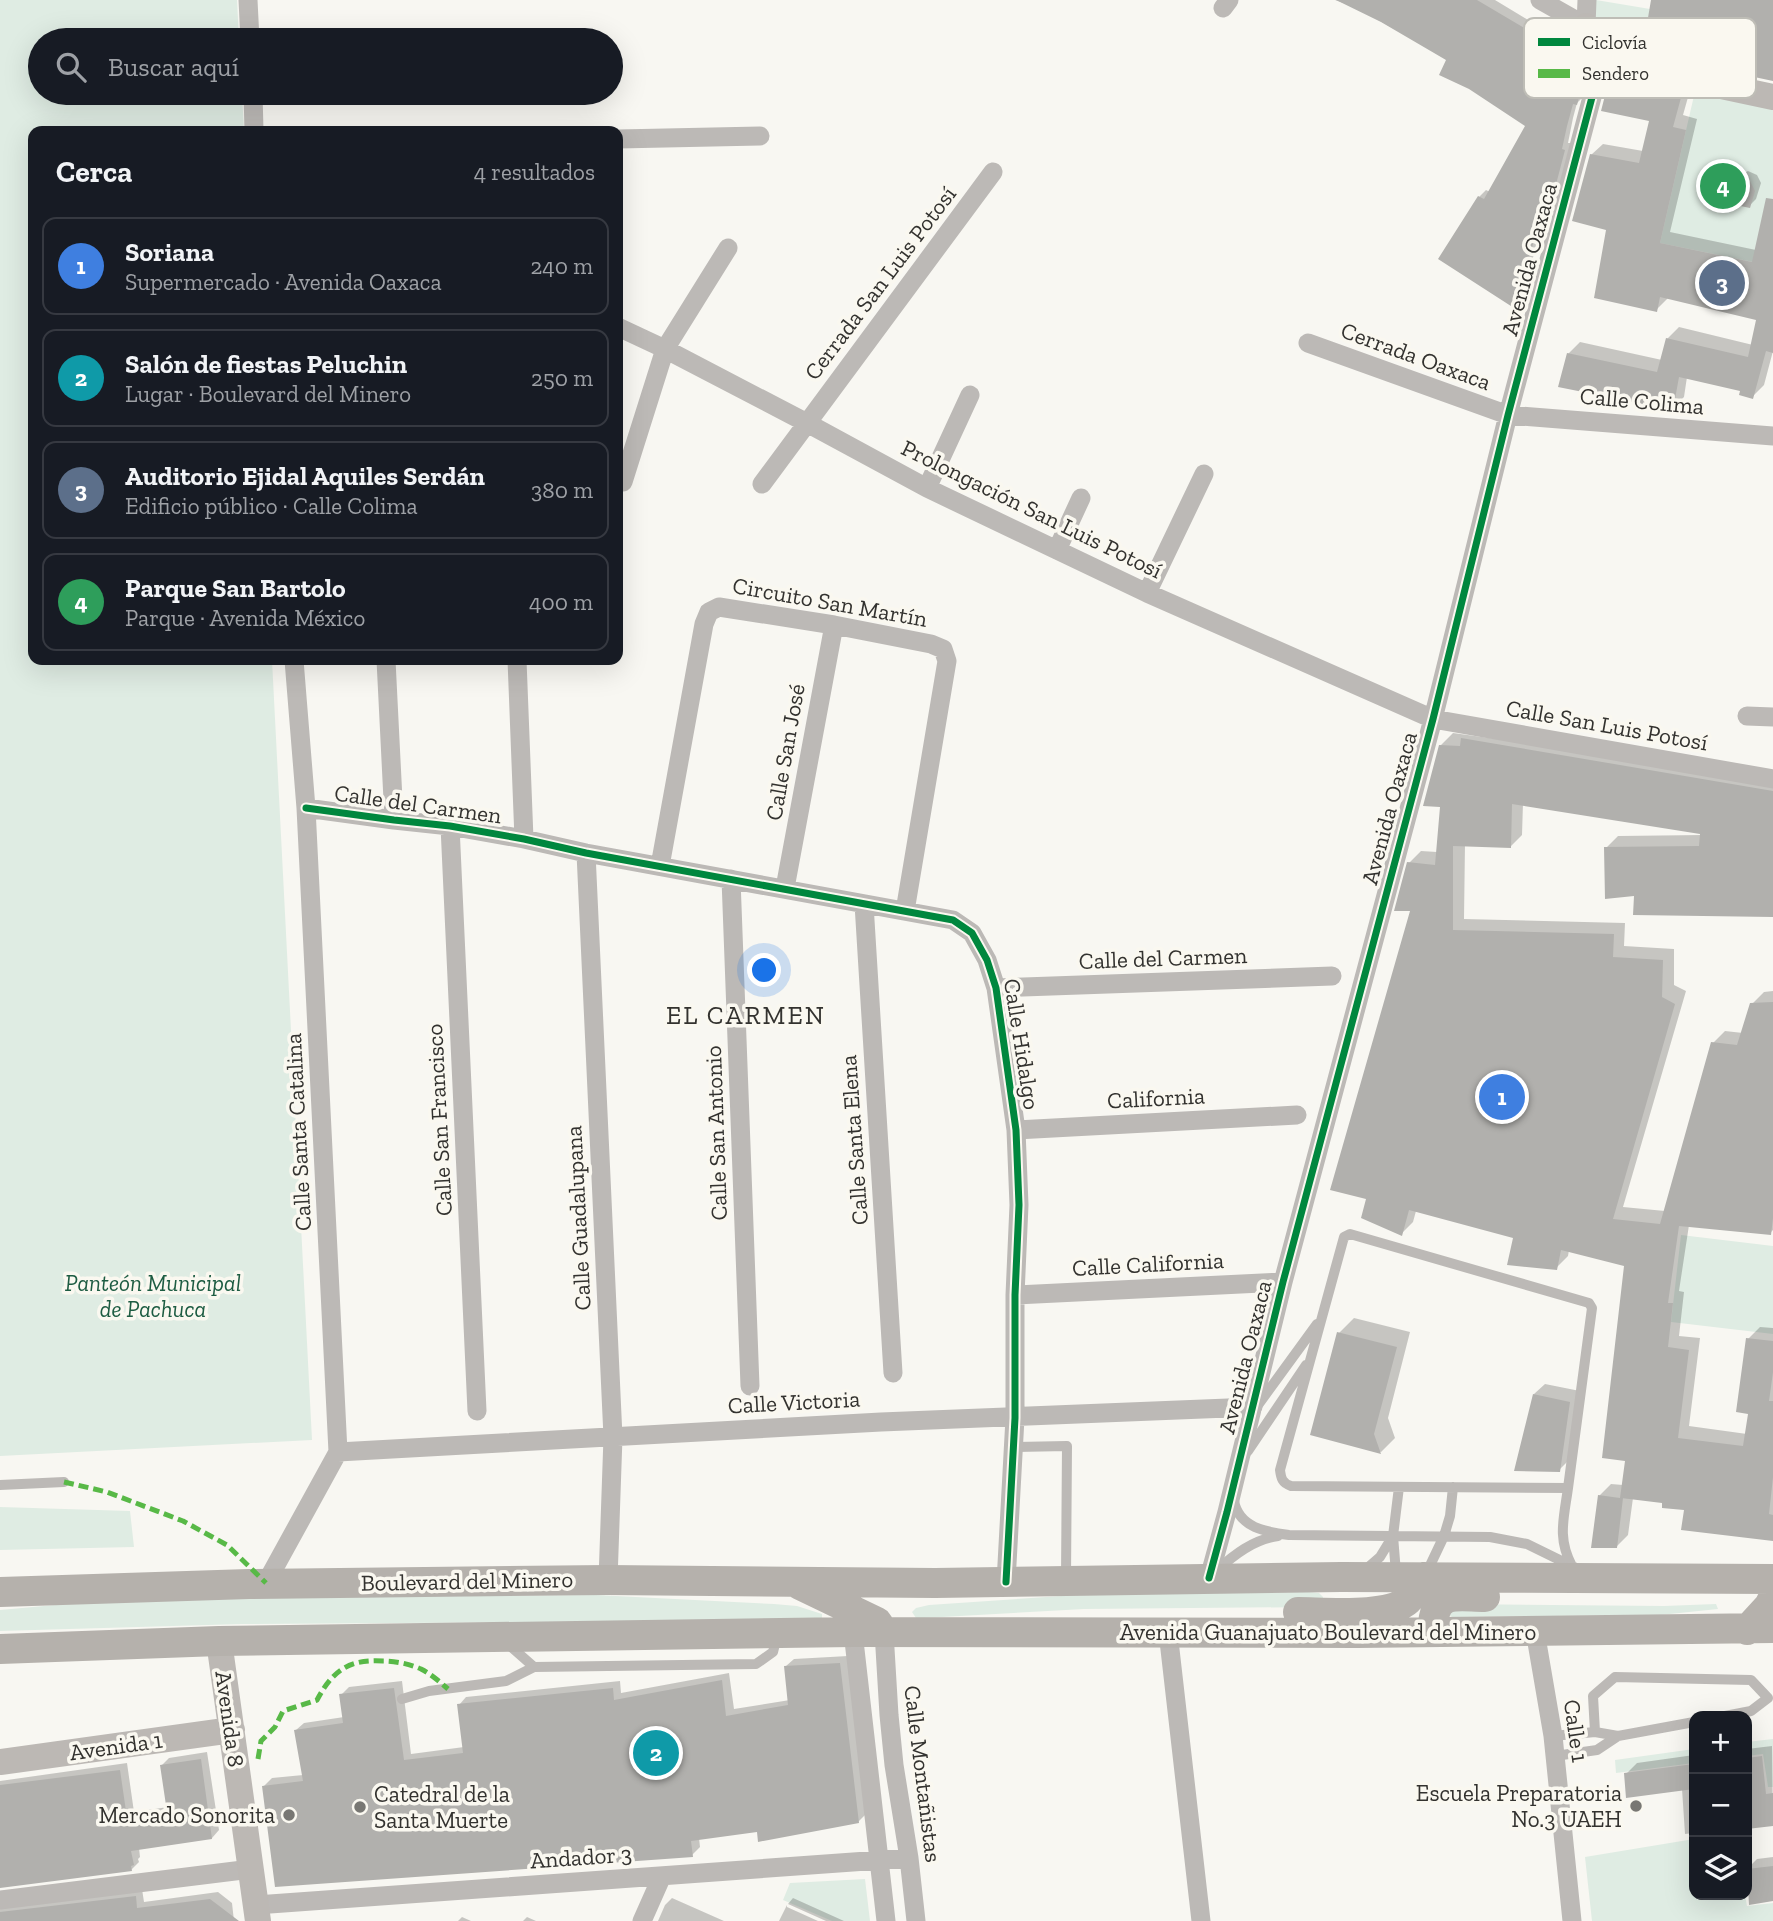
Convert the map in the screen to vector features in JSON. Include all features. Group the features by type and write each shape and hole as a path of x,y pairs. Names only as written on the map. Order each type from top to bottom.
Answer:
{"main road":[{"path":"0,1649 219,1641 778,1633 868,1627 935,1583 1348,1577 1409,1585 1585,1572 1773,1579"},
{"path":"1439,1628 1435,1612 1443,1599 1556,1597 1585,1572"},
{"path":"1326,1612 1334,1608 1348,1577"},
{"name":"Boulevard del Minero","path":"0,1592 266,1583 608,1580 935,1583"},
{"path":"792,1581 868,1627"},
{"path":"1168,1632 1227,1613 1391,1609 1409,1585"},
{"path":"1409,1585 1422,1615 1439,1628"},
{"path":"1760,1629 1773,1598"},
{"name":"Avenida Guanajuato Boulevard del Minero","path":"868,1627 1168,1632 1439,1628 1535,1631 1760,1629"}],"street":[{"path":"248,0 249,28"},
{"path":"1540,0 1587,13"},
{"name":"Avenida Oaxaca","path":"1209,1578 1283,1282 1433,719 1508,415 1592,98"},
{"path":"253,105 254,126"},
{"path":"623,139 760,136"},
{"name":"Cerrada San Luis Potosí","path":"762,484 993,172"},
{"path":"623,482 665,349 728,248"},
{"name":"Prolongación San Luis Potosí","path":"623,329 807,423 927,488 1147,593 1433,719"},
{"name":"Cerrada Oaxaca","path":"1308,343 1508,415"},
{"path":"927,488 970,395"},
{"name":"Calle Colima","path":"1508,415 1773,436"},
{"path":"1147,593 1204,474"},
{"path":"1057,550 1081,498"},
{"name":"Circuito San Martín","path":"660,866 704,624 709,612 719,607 834,625 931,644 943,649 947,662 905,911"},
{"name":"Calle San José","path":"785,888 834,625"},
{"name":"Calle Santa Catalina","path":"294,665 306,808 338,1452"},
{"path":"386,665 394,821"},
{"path":"517,665 524,839"},
{"path":"1747,716 1773,717"},
{"name":"Calle San Luis Potosí","path":"1433,719 1773,779"},
{"name":"Calle del Carmen","path":"306,808 450,826 524,839"},
{"name":"Calle San Francisco","path":"450,826 477,1411"},
{"name":"Calle Hidalgo","path":"524,839 586,853 953,920 972,933 987,960 996,988 1016,1130 1019,1205 1015,1295 1015,1418 1006,1582"},
{"name":"Calle Guadalupana","path":"586,853 612,1437 608,1580"},
{"name":"Calle San Antonio","path":"730,879 750,1386"},
{"name":"Calle Santa Elena","path":"864,904 893,1373"},
{"name":"Calle del Carmen","path":"996,988 1332,976"},
{"name":"California","path":"1016,1130 1297,1115"},
{"name":"Calle California","path":"1015,1295 1283,1282"},
{"name":"Calle Victoria","path":"338,1452 881,1422 1253,1407"},
{"path":"266,1583 338,1452"},
{"path":"868,1627 879,1861 886,1921"},
{"name":"Calle Montañistas","path":"868,1627 888,1715 916,1921"},
{"name":"Calle 1","path":"1535,1631 1553,1736 1572,1921"},
{"path":"1168,1632 1201,1921"},
{"name":"Avenida 8","path":"219,1641 257,1913"},
{"name":"Avenida 1","path":"0,1762 232,1730"},
{"name":"Andador 3","path":"257,1913 662,1876 909,1858"},
{"path":"0,1900 251,1869"},
{"path":"642,1921 662,1876"}],"lane":[{"path":"1568,1488 1285,1484 1280,1470 1344,1237 1350,1234 1589,1303 1592,1308 1568,1488 1562,1532 1565,1553 1585,1572"},
{"path":"1253,1407 1260,1404 1322,1318"},
{"path":"1238,1466 1311,1358"},
{"path":"1013,1447 1067,1446 1066,1582"},
{"path":"0,1485 64,1482"},
{"path":"1348,1577 1380,1557 1393,1536 1399,1487"},
{"path":"1409,1585 1444,1536 1450,1516 1453,1487"},
{"path":"1232,1490 1234,1506 1241,1518 1267,1532 1289,1535"},
{"path":"1209,1578 1247,1546 1271,1537 1289,1535 1509,1539 1536,1548 1585,1572"},
{"path":"1393,1536 1409,1585"},
{"path":"401,1699 429,1691 506,1681 534,1667 755,1664 773,1652 778,1633"},
{"path":"500,1637 534,1667"},
{"path":"1595,1732 1593,1696 1615,1677 1751,1680 1771,1698 1751,1711"},
{"path":"1553,1736 1595,1732 1618,1736 1689,1723"},
{"path":"1555,1756 1597,1750 1618,1736"}],"green space":[{"name":"Panteón Municipal de Pachuca","path":"0,0 237,0 238,28 28,28 28,105 243,105 244,126 28,126 28,665 272,665 312,1440 0,1456"},
{"path":"1596,0 1650,9 1648,18 1595,18"},
{"path":"1693,98 1752,98 1773,102 1773,266 1660,243"},
{"path":"1681,1235 1773,1246 1773,1334 1671,1322"},
{"path":"0,1507 130,1511 134,1547 0,1550"},
{"path":"1106,1593 1319,1593 1323,1602 1315,1607 1084,1609 924,1618 916,1618 912,1612 916,1608 929,1605"},
{"path":"596,1595 797,1606 822,1614 822,1618 242,1624 0,1631 0,1610 77,1603 205,1598"},
{"path":"1455,1604 1716,1604 1718,1609 1660,1615 1452,1617 1449,1615"},
{"path":"1773,1739 1773,1787 1768,1787 1763,1754 1752,1755 1752,1741"},
{"path":"1689,1750 1689,1764 1616,1773 1615,1760"},
{"path":"1689,1840 1689,1900 1746,1900 1747,1906 1773,1903 1773,1921 1592,1921 1585,1857"},
{"path":"865,1879 870,1921 832,1921 783,1900 790,1883"}],"building":[{"path":"1336,0 1477,0 1524,28 1524,98 1579,98 1577,105 1573,104 1567,126 1562,149 1565,150 1548,215 1542,214 1514,308 1438,259 1478,196 1484,199 1525,126 1469,89 1439,75 1446,60 1381,22"},
{"path":"1651,0 1773,0 1773,81 1756,77 1756,18 1648,18"},
{"path":"1604,98 1681,98 1673,127 1686,130 1660,243 1752,262 1766,198 1773,199 1773,353 1766,351 1753,399 1739,395 1740,391 1679,377 1673,410 1558,387 1567,353 1657,372 1666,338 1748,357 1756,320 1660,297 1657,312 1594,298 1606,230 1572,221 1590,154 1639,163 1649,121 1601,111"},
{"path":"1740,178 1750,181 1755,191 1750,208 1731,204 1726,193 1730,182"},
{"path":"1461,738 1773,791 1773,917 1633,915 1634,896 1605,899 1604,847 1699,846 1700,834 1512,804 1511,848 1453,846 1453,930 1614,934 1613,957 1663,960 1662,997 1675,1004 1613,1219 1660,1224 1711,1042 1737,1045 1750,1003 1773,1002 1771,1235 1679,1226 1668,1303 1673,1303 1668,1347 1689,1350 1678,1438 1743,1446 1748,1414 1736,1412 1746,1338 1773,1341 1769,1401 1773,1401 1773,1477 1769,1514 1773,1515 1773,1541 1681,1530 1684,1510 1662,1508 1662,1503 1623,1498 1617,1548 1591,1548 1598,1495 1620,1498 1625,1461 1602,1458 1624,1266 1561,1250 1557,1270 1507,1265 1513,1238 1409,1210 1402,1236 1361,1218 1366,1199 1330,1190 1410,911 1394,911 1407,862 1435,865 1440,807 1423,806 1439,745 1460,746"},
{"path":"1337,1332 1397,1347 1374,1434 1381,1454 1310,1435"},
{"path":"1533,1394 1570,1402 1560,1472 1514,1471"},
{"path":"840,1663 859,1823 758,1842 757,1832 691,1841 693,1857 275,1887 262,1786 303,1781 294,1730 343,1723 339,1694 394,1688 404,1760 463,1753 457,1704 613,1688 614,1700 722,1680 726,1716 788,1705 784,1666"},
{"path":"1762,1756 1766,1794 1773,1793 1773,1826 1752,1828 1752,1757"},
{"path":"201,1759 212,1839 131,1851 134,1865 131,1866 132,1871 0,1888 0,1785 120,1770 127,1818 167,1812 160,1765"},
{"path":"1689,1765 1689,1790 1626,1798 1624,1773"},
{"path":"1773,1866 1773,1901 1749,1905 1749,1900 1752,1900 1752,1868"},
{"path":"136,1896 137,1908 210,1899 239,1921 0,1921 0,1912"}],"marked path":[{"path":"64,1482 107,1492 183,1521 227,1545 266,1583"},
{"path":"258,1759 261,1741 275,1727 283,1711 317,1700 329,1681 343,1668 351,1665 371,1661 407,1664 425,1671 448,1689"}],"cycle path":[{"path":"1209,1578 1283,1282 1433,719 1508,415 1592,98"},
{"path":"306,808 450,826 524,839 586,853 953,920 972,933 987,960 996,988 1016,1130 1019,1205 1015,1295 1015,1418 1006,1582"}],"place":[{"name":"Parque San Bartolo","path":"1723,186"},
{"name":"Auditorio Ejidal Aquiles Serdán","path":"1722,283"},
{"name":"Soriana","path":"1502,1097"},
{"name":"Salón de fiestas Peluchin","path":"656,1753"},
{"name":"Escuela Preparatoria No.3 UAEH","path":"1636,1806"},
{"name":"Catedral de la Santa Muerte","path":"360,1807"},
{"name":"Mercado Sonorita","path":"289,1815"}],"district":[{"name":"EL CARMEN","path":"746,1015"}]}
